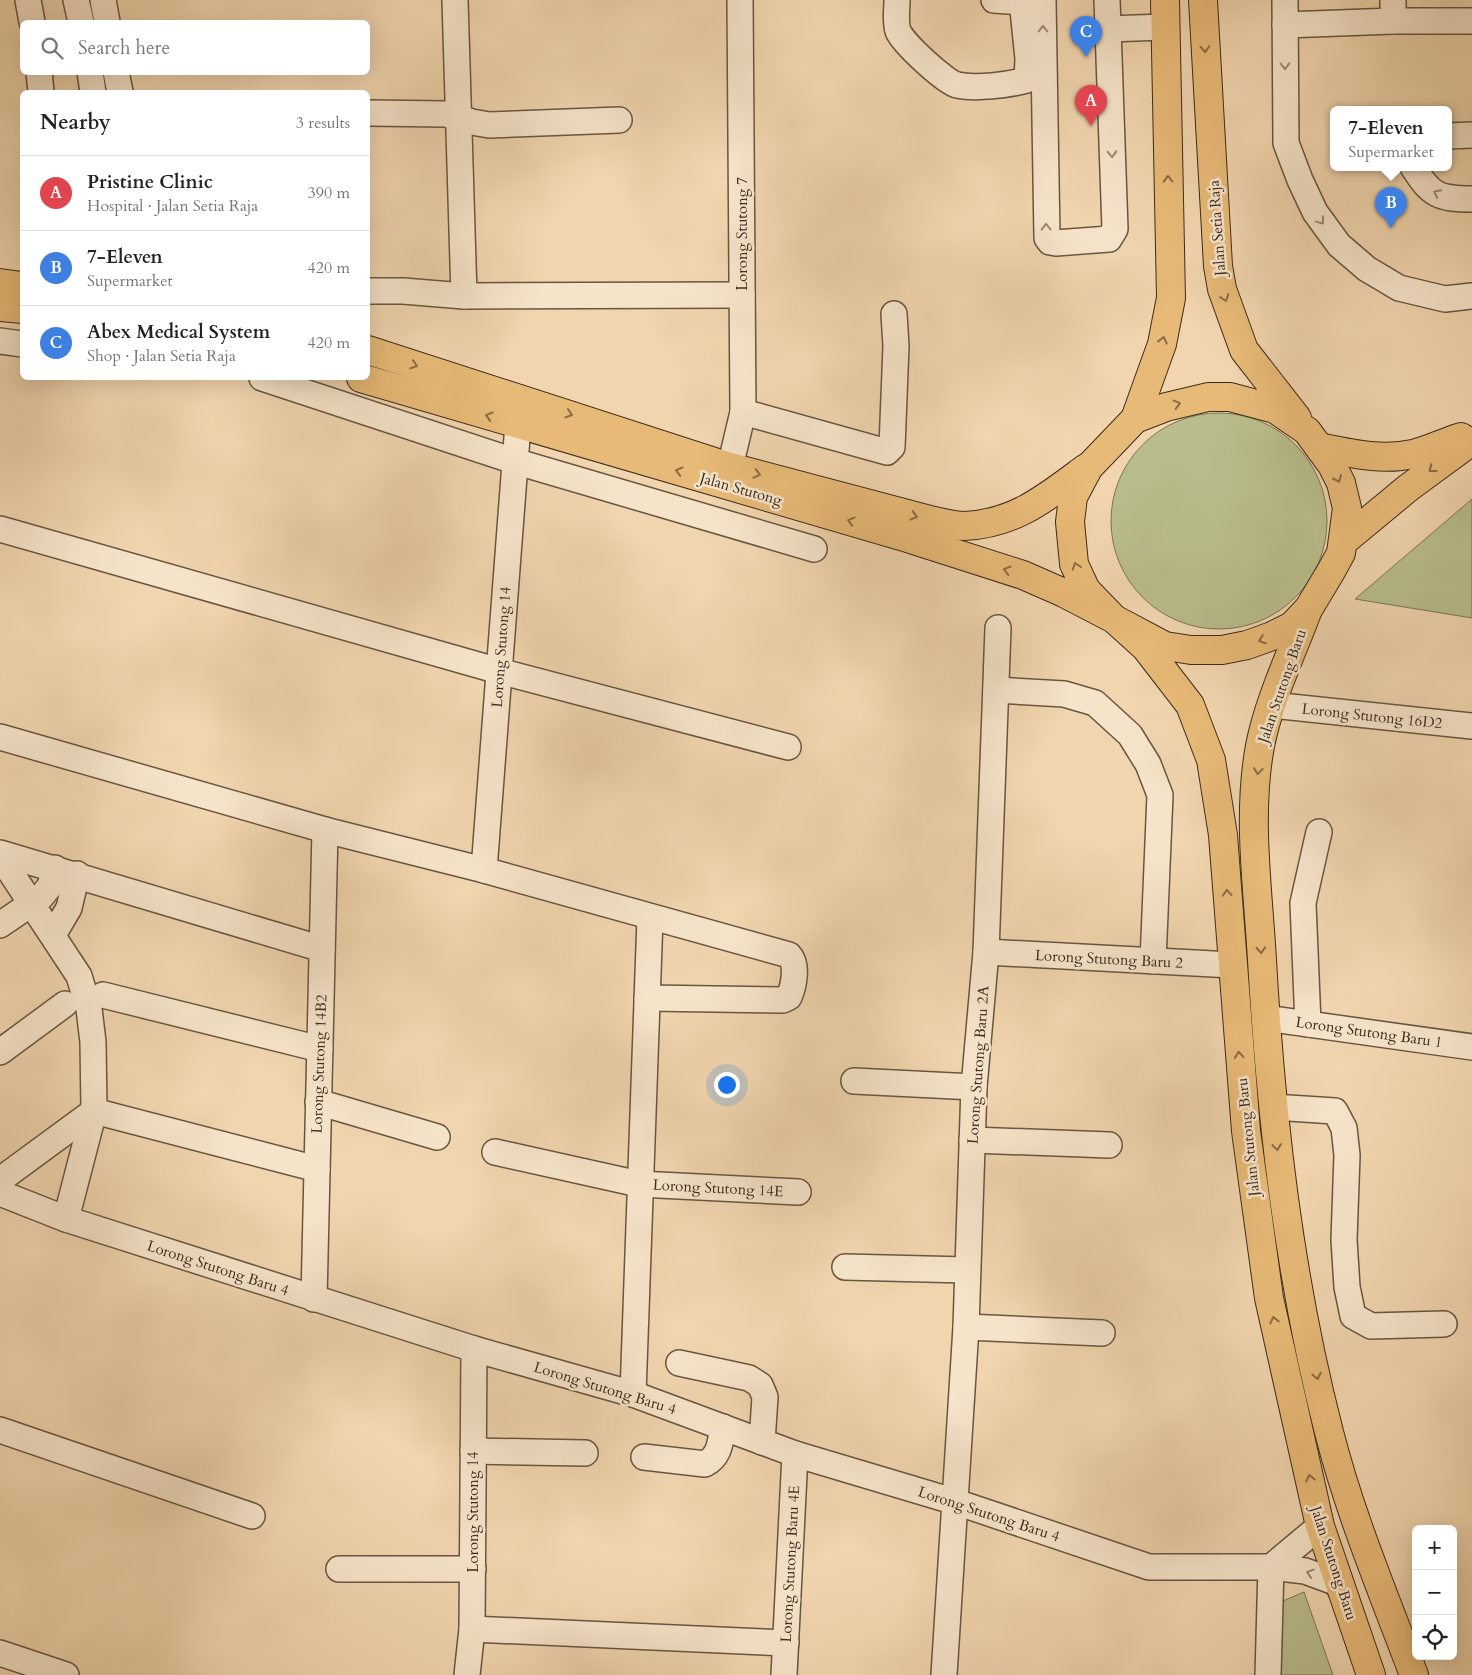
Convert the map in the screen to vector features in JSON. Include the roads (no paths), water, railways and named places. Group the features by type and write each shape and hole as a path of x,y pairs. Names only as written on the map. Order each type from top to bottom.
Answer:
{"main road":[{"path":"1135,420 1162,344 1171,298 1164,27 1165,0"},
{"name":"Jalan Setia Raja","path":"1203,0 1218,266 1222,289 1244,350 1332,465 1341,484 1347,508 1344,541"},
{"path":"0,283 20,286"},
{"path":"0,307 20,309"},
{"name":"Jalan Stutong","path":"370,351 730,466 930,520 962,526 998,522 1022,513 1089,466"},
{"name":"Jalan Stutong","path":"368,380 901,536 1023,574 1114,619"},
{"path":"1472,434 1411,454 1378,456 1313,439 1275,409 1230,397 1188,401 1135,420 1089,466 1074,497 1070,522 1073,556 1086,590 1114,619 1165,646 1190,650 1222,650 1248,645 1292,626 1309,608 1337,560 1344,541 1408,488 1472,441"},
{"name":"Jalan Stutong Baru","path":"1309,608 1272,705 1260,746 1253,813 1273,1107 1298,1292 1329,1433 1370,1559 1414,1675"},
{"name":"Jalan Stutong Baru","path":"1114,619 1146,648 1190,705 1211,760 1223,835 1246,1130 1269,1298 1320,1526 1371,1675"}],"street":[{"path":"28,0 32,20"},
{"path":"76,0 81,20"},
{"path":"103,0 107,20"},
{"path":"455,0 464,296"},
{"name":"Lorong Stutong 7","path":"730,466 743,412 740,0"},
{"path":"897,0 896,21 902,37 944,78 960,85 1008,84 1027,80 1029,1"},
{"path":"994,0 1029,1"},
{"path":"1029,1 1047,238 1050,242 1109,238 1115,229 1107,0"},
{"path":"1285,0 1286,143 1315,212 1339,245 1367,269 1399,288 1445,299 1472,296"},
{"path":"1285,25 1393,10 1426,11 1472,21"},
{"path":"1107,29 1164,27"},
{"path":"39,75 41,90"},
{"path":"90,75 93,90"},
{"path":"117,75 120,90"},
{"path":"370,113 446,114 489,125 619,120"},
{"path":"1452,136 1472,135"},
{"path":"1416,171 1427,188 1449,199 1472,199"},
{"path":"370,291 403,291 464,296 742,295"},
{"path":"743,412 887,452 892,447 895,402 894,314"},
{"path":"0,341 20,344"},
{"path":"268,380 514,461 814,549"},
{"name":"Lorong Stutong 14","path":"484,870 518,424"},
{"path":"0,529 499,671 788,747"},
{"name":"Lorong Stutong Baru 2A","path":"944,1675 966,1327 966,1270 974,1086 986,952 998,628"},
{"path":"996,690 1064,694 1095,703 1130,735 1148,764 1160,795 1153,961"},
{"name":"Lorong Stutong 16D2","path":"1272,705 1472,726"},
{"path":"0,737 325,830 484,870 650,918 789,955 794,964 792,990 789,997 783,1000 647,998"},
{"name":"Lorong Stutong 14B2","path":"314,1299 325,830"},
{"path":"1308,1024 1303,903 1319,832"},
{"path":"0,854 66,871 322,949"},
{"path":"0,854 79,976 90,1009 93,1042 94,1111 66,1219"},
{"path":"0,925 30,903 42,897 50,886 66,871"},
{"path":"53,935 68,908 66,871"},
{"path":"633,1394 650,918"},
{"name":"Lorong Stutong Baru 2","path":"986,952 1232,965"},
{"path":"103,995 320,1049"},
{"path":"0,1052 65,1004"},
{"name":"Lorong Stutong Baru 1","path":"1266,1018 1472,1046"},
{"path":"854,1081 974,1086"},
{"path":"318,1102 437,1137"},
{"path":"1273,1107 1335,1111 1344,1128 1347,1155 1344,1213 1346,1287 1353,1316 1371,1326 1444,1324"},
{"path":"94,1111 316,1169"},
{"path":"0,1180 94,1111"},
{"path":"972,1140 1109,1145"},
{"name":"Lorong Stutong 14E","path":"495,1152 639,1184 798,1192"},
{"name":"Lorong Stutong Baru 4","path":"0,1193 66,1219 474,1350 633,1394 795,1454 956,1502 1150,1567 1271,1567 1305,1571 1335,1582 1343,1592"},
{"path":"845,1267 966,1270"},
{"path":"966,1327 1102,1333"},
{"name":"Lorong Stutong 14","path":"468,1675 472,1629 474,1350"},
{"path":"679,1363 750,1378 760,1385 765,1397 762,1442"},
{"path":"644,1457 705,1464 714,1459 718,1452 723,1428"},
{"path":"0,1430 252,1516"},
{"path":"473,1451 585,1453"},
{"name":"Lorong Stutong Baru 4E","path":"784,1675 795,1454"},
{"path":"1268,1675 1271,1567 1320,1526"},
{"path":"339,1569 472,1569"},
{"path":"472,1629 786,1643"},
{"path":"0,1653 66,1675"}],"place":[{"name":"Abex Medical System","path":"1086,57"},
{"name":"Pristine Clinic","path":"1091,126"},
{"name":"7-Eleven","path":"1391,228"}]}
